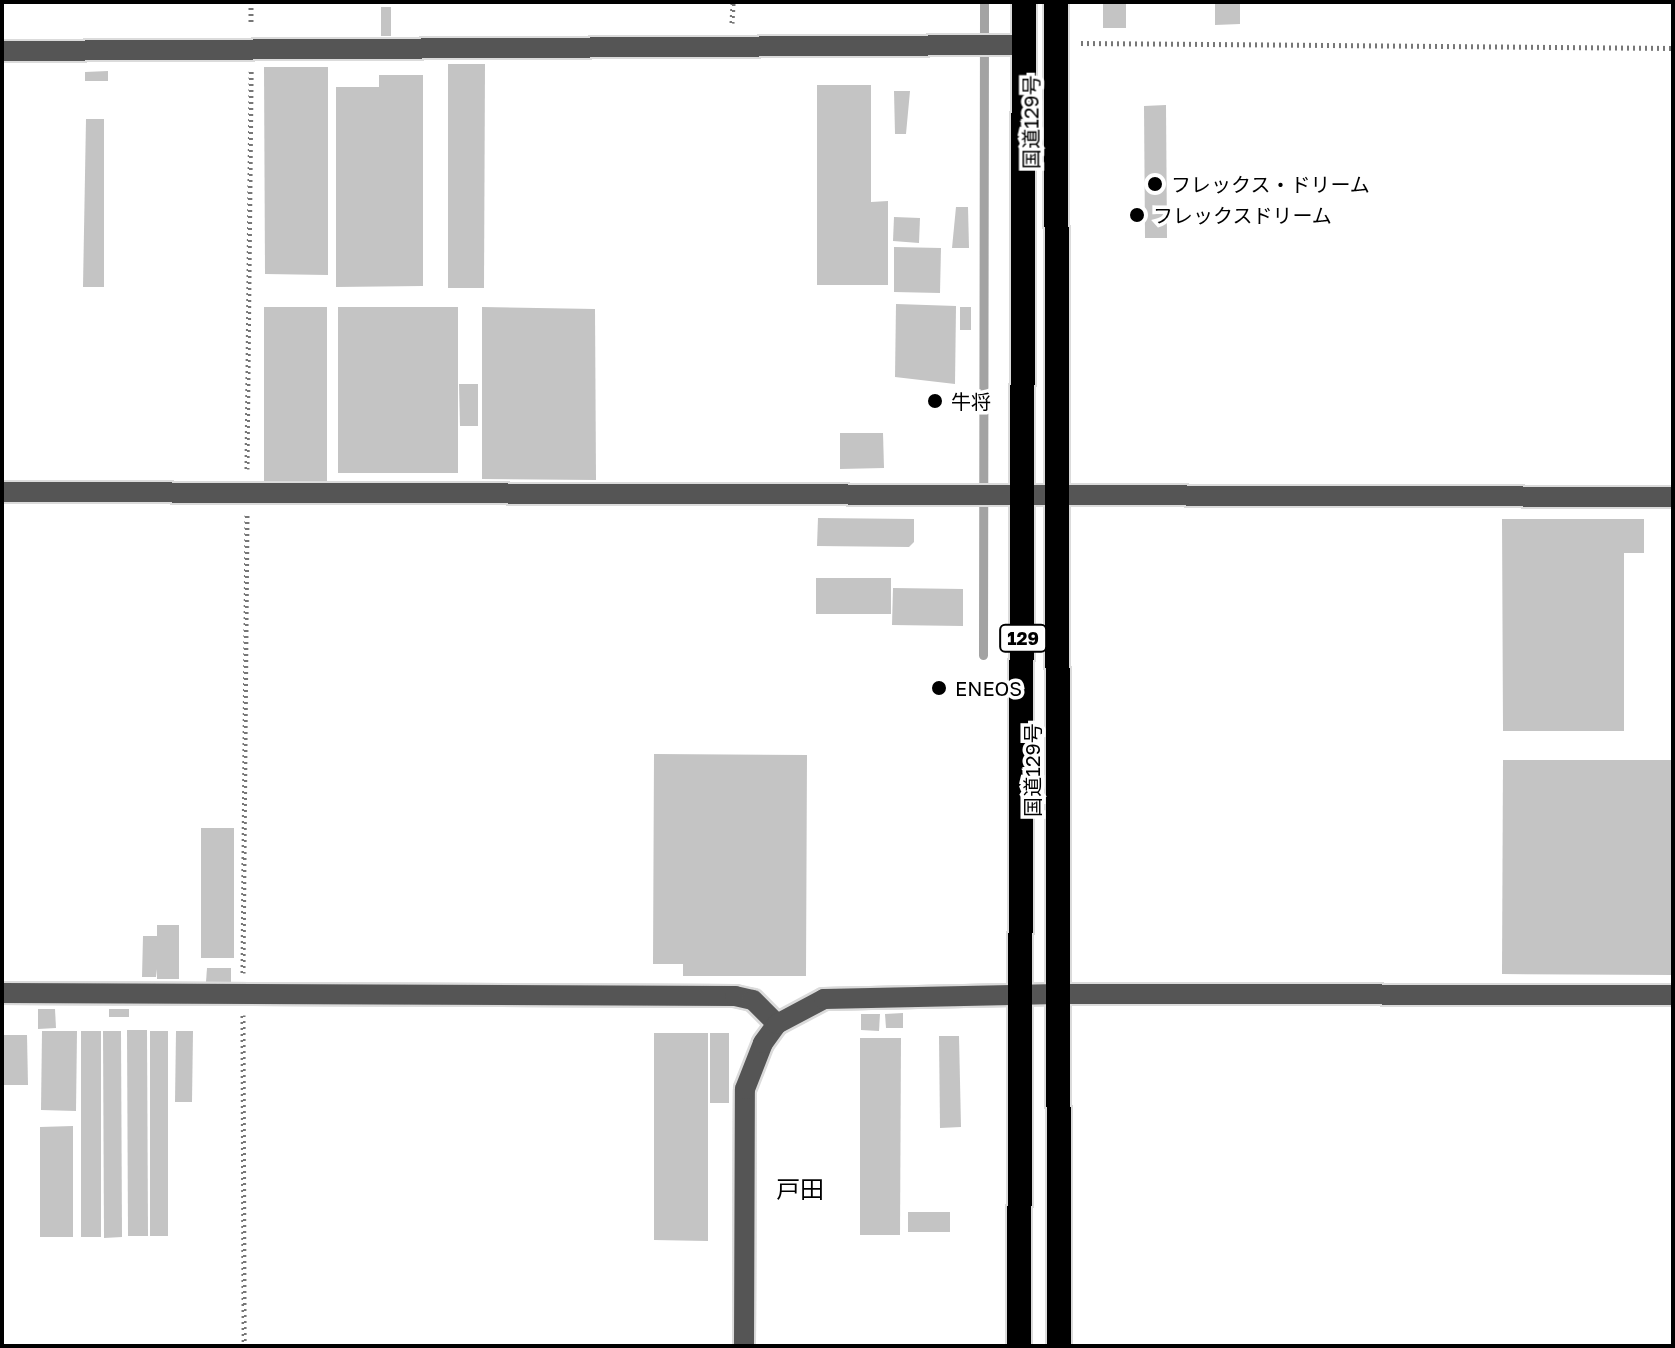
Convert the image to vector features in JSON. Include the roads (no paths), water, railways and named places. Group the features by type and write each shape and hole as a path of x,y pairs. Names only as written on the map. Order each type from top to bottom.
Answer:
{"highway":[{"name":"国道129号","path":"1019,1346 1024,2"},
{"name":"国道129号","path":"1056,2 1054,496 1059,1346"},
{"name":"129","path":"1060,1272 1067,1346"},
{"name":"129","path":"1012,1346 1019,1274"}],"street":[{"path":"2,51 251,52 1024,45"},
{"path":"2,492 247,490 1673,497"},
{"path":"2,993 735,996 753,1000 777,1024"},
{"path":"744,1346 745,1089 755,1059 777,1024 805,1007 844,996 1673,995"}],"waterway":[{"path":"983,655 984,2"}],"place":[{"name":"フレックス・ドリーム","path":"1155,184"},
{"name":"フレックスドリーム","path":"1137,215"},
{"name":"牛将","path":"935,401"},
{"name":"ENEOS","path":"939,688"}],"district":[{"name":"戸田","path":"800,1189"}]}
